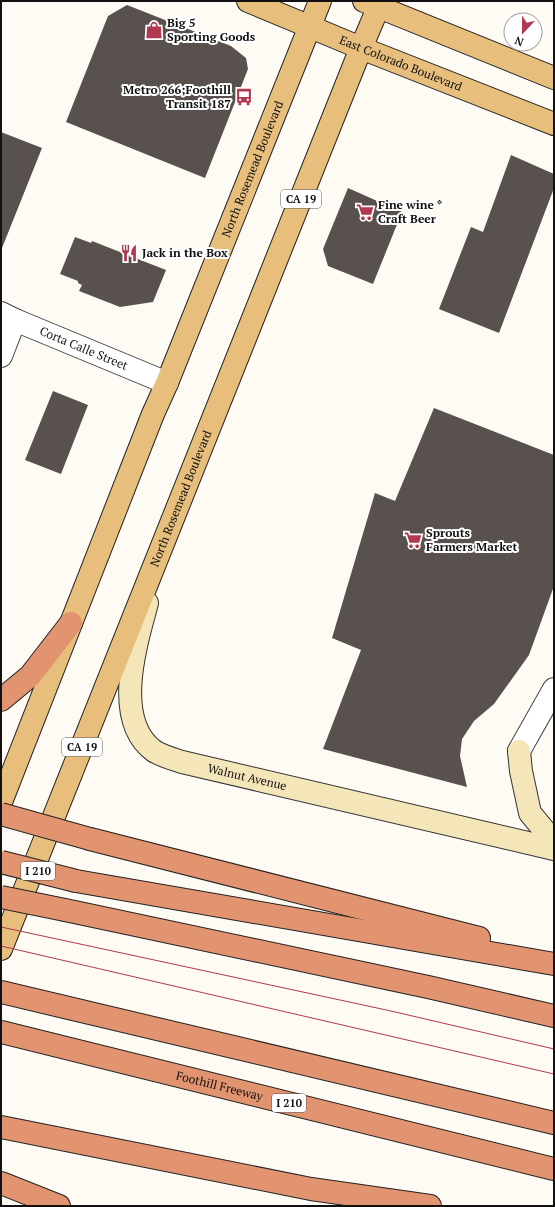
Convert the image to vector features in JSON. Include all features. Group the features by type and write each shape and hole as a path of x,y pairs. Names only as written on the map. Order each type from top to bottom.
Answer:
{"highway":[{"path":"1,700 30,676 71,623"},
{"path":"1,814 90,839 554,956"},
{"name":"I 210","path":"1,862 76,881 554,964"},
{"path":"1,897 428,986 554,1016"},
{"path":"1,992 554,1123"},
{"name":"Foothill Freeway","path":"1,1032 554,1169"},
{"path":"1,1127 311,1189 430,1206"},
{"path":"1,1183 59,1206"}],"main road":[{"name":"East Colorado Boulevard","path":"248,1 361,48 554,124"},
{"name":"North Rosemead Boulevard","path":"1,802 150,421 167,383 320,1"},
{"name":"CA 19","path":"361,48 374,3"},
{"path":"374,3 554,78"},
{"name":"North Rosemead Boulevard","path":"1,949 361,48"},
{"name":"Walnut Avenue","path":"164,544 137,641 130,674 131,704 134,726 144,741 155,751 182,762 554,849"},
{"path":"519,751 520,771 530,813 554,842"}],"street":[{"name":"Corta Calle Street","path":"8,316 167,383"},
{"path":"1,356 8,316"},
{"path":"519,751 554,689"}],"building":[{"path":"127,5 231,46 246,58 248,69 205,178 66,122 108,16"},
{"path":"1,132 42,148 2,248 1,248"},
{"path":"511,155 554,174 554,188 499,333 439,309 471,227 483,232"},
{"path":"348,188 402,212 373,284 328,266 323,249"},
{"path":"75,237 91,243 92,241 166,270 153,302 120,307 79,291 82,285 78,283 78,281 60,274"},
{"path":"53,391 88,405 61,474 25,460"},
{"path":"434,408 554,455 554,586 529,655 494,704 474,721 462,739 460,756 467,787 323,749 361,650 332,638 375,493 395,501"}],"tram line":[{"path":"1,927 391,1011 554,1049"},
{"path":"1,946 554,1074"}],"place":[{"name":"Big 5 Sporting Goods","path":"154,30"},
{"name":"Metro 266;Foothill Transit 187","path":"244,97"},
{"name":"Fine wine * Craft Beer","path":"365,212"},
{"name":"Jack in the Box","path":"129,253"},
{"name":"Sprouts Farmers Market","path":"413,540"}]}
